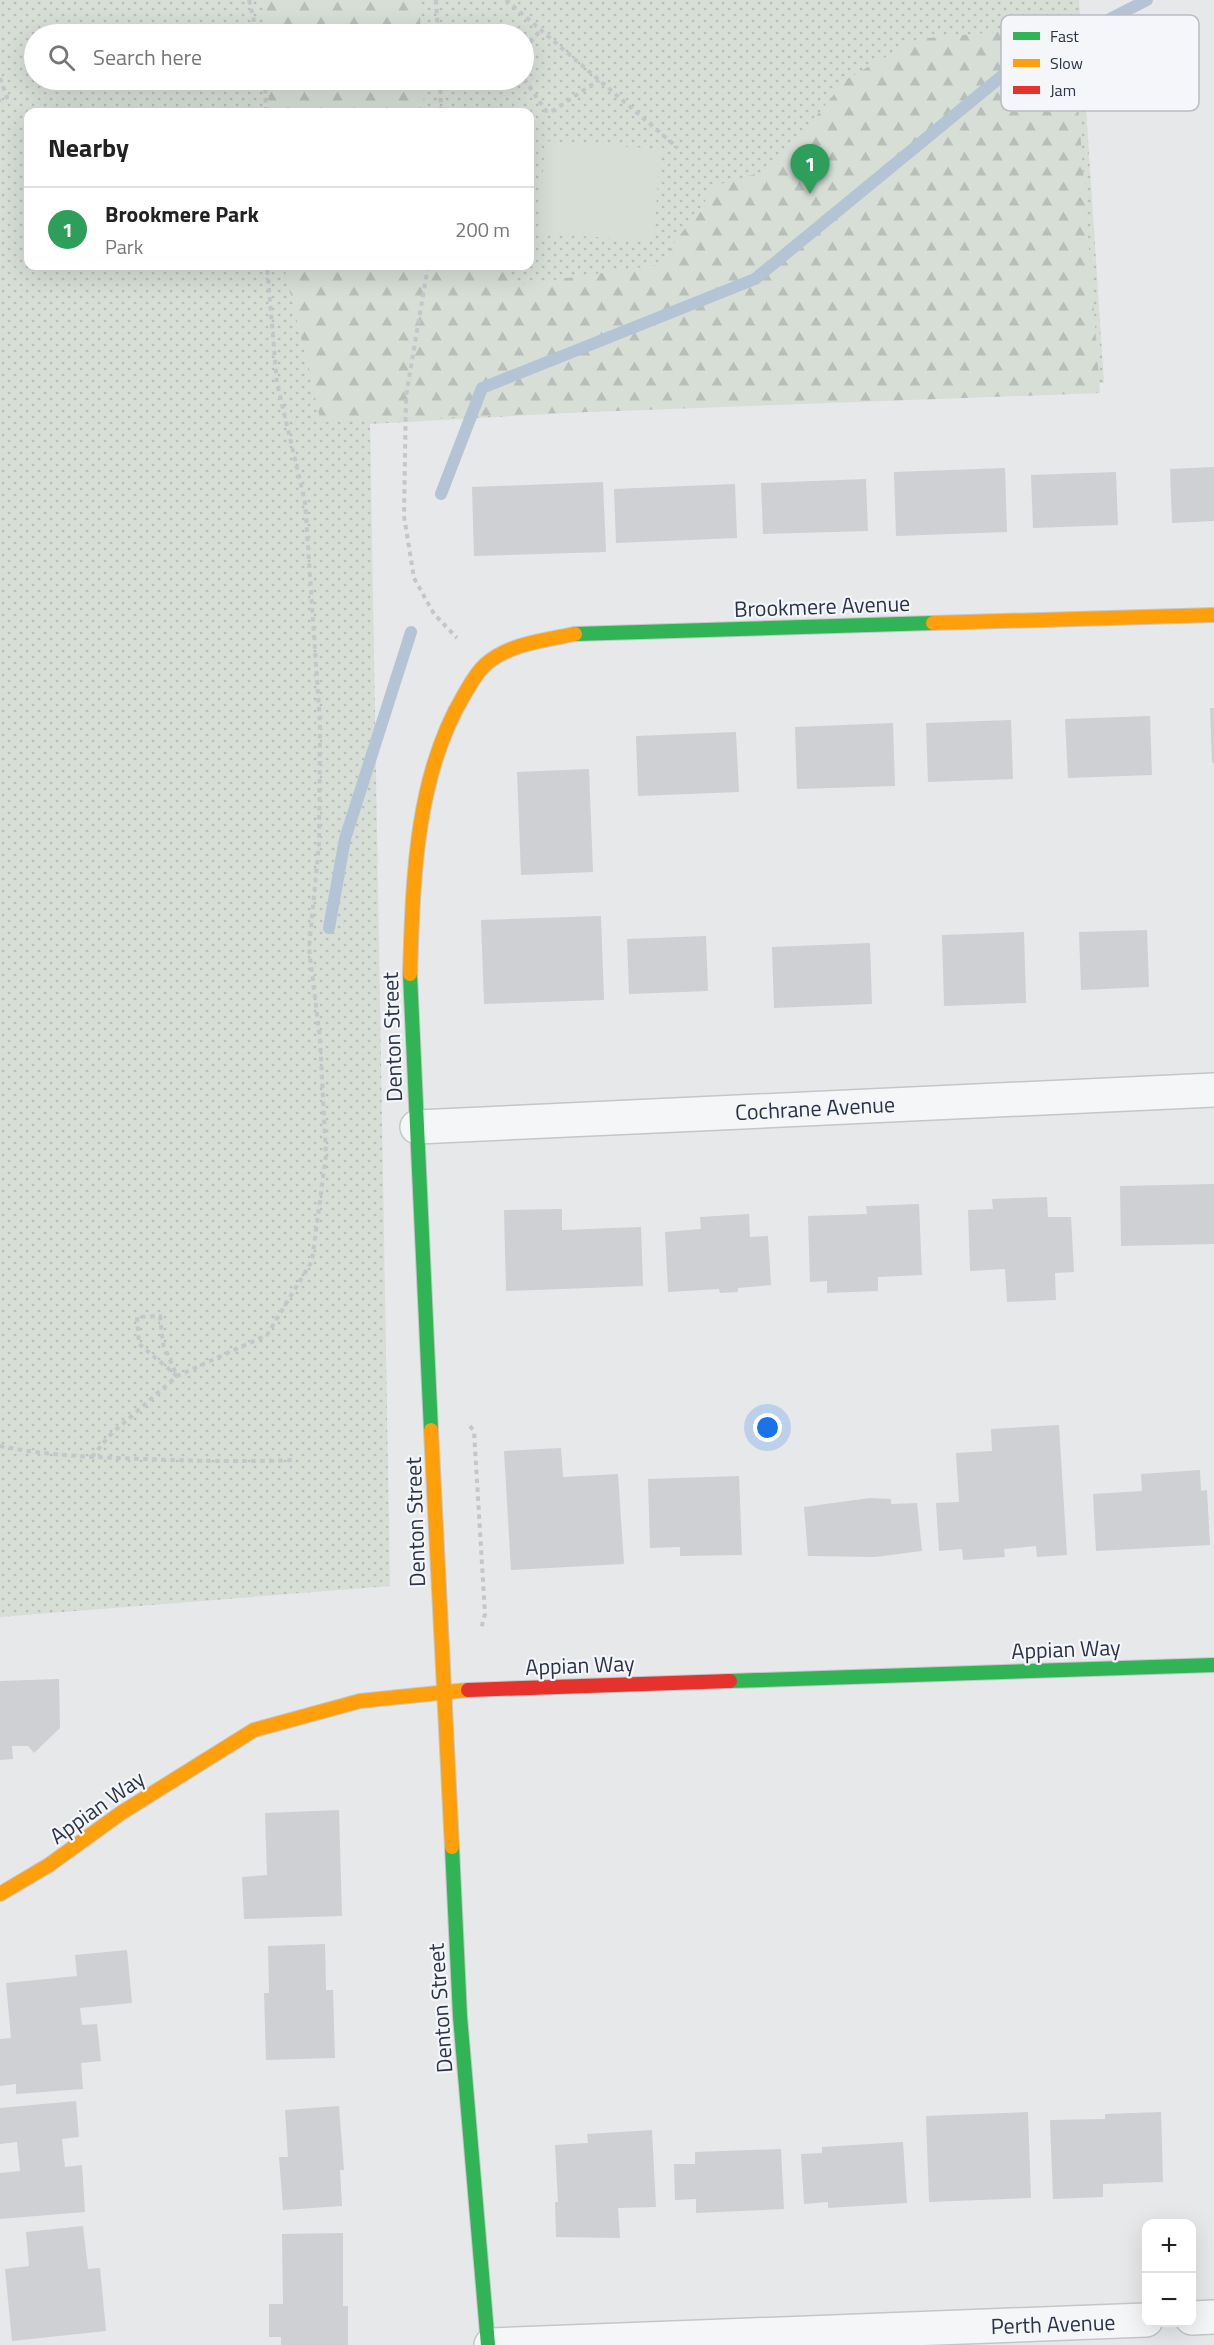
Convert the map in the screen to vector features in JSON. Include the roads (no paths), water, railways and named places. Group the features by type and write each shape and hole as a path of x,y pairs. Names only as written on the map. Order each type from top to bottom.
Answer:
{"street":[{"name":"Brookmere Avenue","path":"456,703 485,664 518,646 576,634 1214,615"},
{"name":"Denton Street","path":"456,703 433,767 417,855 409,993 460,2016 490,2345"},
{"name":"Cochrane Avenue","path":"417,1127 1214,1090"},
{"name":"Appian Way","path":"0,1894 49,1865 121,1813 254,1730 360,1701 443,1691 1214,1665"},
{"path":"1196,2318 1214,2317"},
{"name":"Perth Avenue","path":"490,2345 1128,2329"}],"waterway":[{"path":"1118,15 1147,0"},
{"path":"441,494 482,388 755,279 1001,77"},
{"path":"329,928 345,839 411,632"}],"place":[{"name":"Brookmere Park","path":"810,194"}]}
